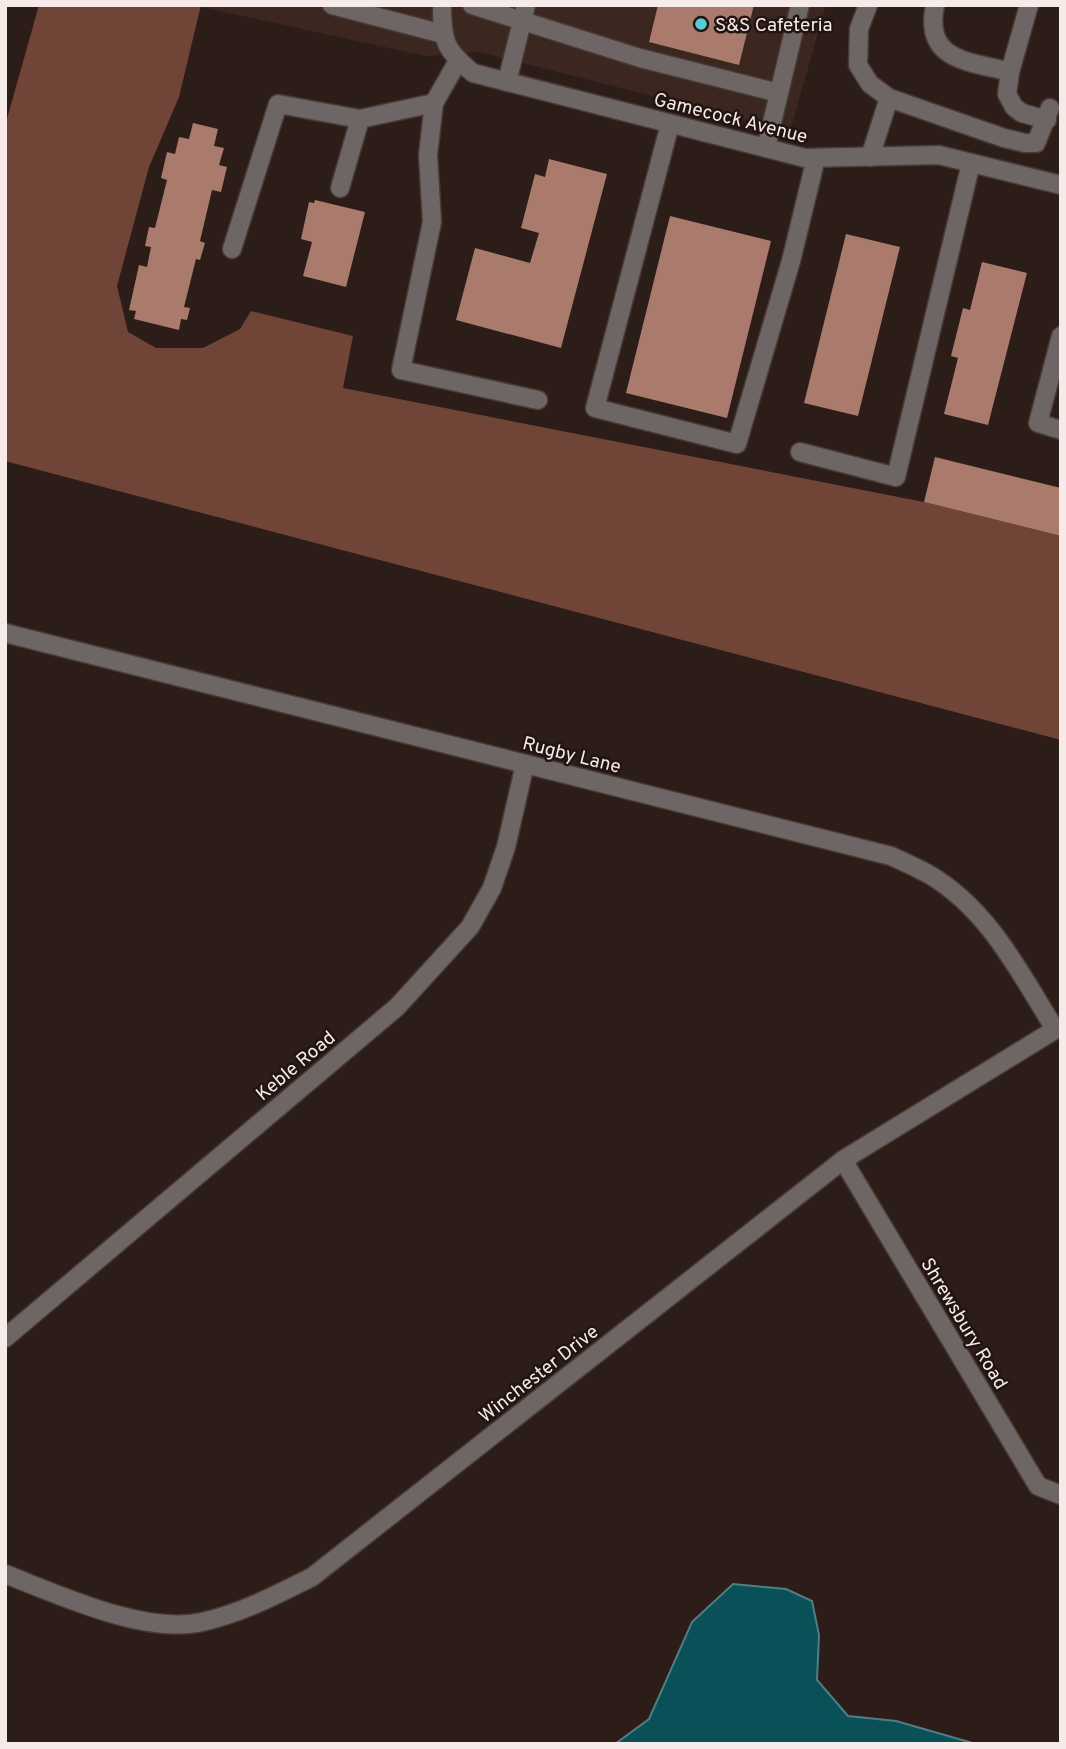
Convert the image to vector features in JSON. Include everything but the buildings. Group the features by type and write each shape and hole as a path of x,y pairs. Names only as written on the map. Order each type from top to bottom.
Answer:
{"street":[{"path":"332,5 443,34"},
{"path":"442,5 444,41 458,61 434,103 428,155 432,222 401,370 538,400"},
{"path":"472,5 524,13 640,58 779,93"},
{"path":"766,148 800,5"},
{"path":"868,5 859,29 858,65 870,84 889,98 1004,138 1036,143 1049,114 1022,113 1014,107 1007,94 1010,72 1029,5"},
{"path":"936,5 935,40 942,50 962,59 1010,72"},
{"path":"507,82 524,13"},
{"name":"Gamecock Avenue","path":"458,61 473,73 805,158 939,155 1061,185"},
{"path":"870,157 889,98"},
{"path":"232,249 278,104 360,119 434,103"},
{"path":"340,188 360,119"},
{"path":"670,124 595,408 737,444 791,261 816,158"},
{"path":"800,452 896,477 971,163"},
{"path":"1061,336 1038,423 1061,430"},
{"name":"Rugby Lane","path":"5,633 891,856 931,876 965,902 995,933 1058,1027"},
{"name":"Keble Road","path":"5,1338 397,1007 470,927 492,888 506,847 525,764"},
{"name":"Winchester Drive","path":"5,1574 106,1612 156,1623 200,1623 248,1609 312,1577 843,1160 1058,1027"},
{"name":"Shrewsbury Road","path":"843,1160 1038,1486 1061,1495"}],"shaded area":[{"path":"39,5 201,5 179,97 149,167 117,286 128,332 156,348 203,348 240,329 251,311 353,336 343,388 924,502 1061,536 1061,740 5,461 5,126"},
{"path":"201,5 826,5 790,131 479,52 426,56"}],"water":[{"path":"733,1584 786,1589 812,1601 819,1635 817,1680 848,1716 896,1721 976,1744 615,1744 649,1719 692,1622"}],"place":[{"name":"S&S Cafeteria","path":"701,24"}]}
